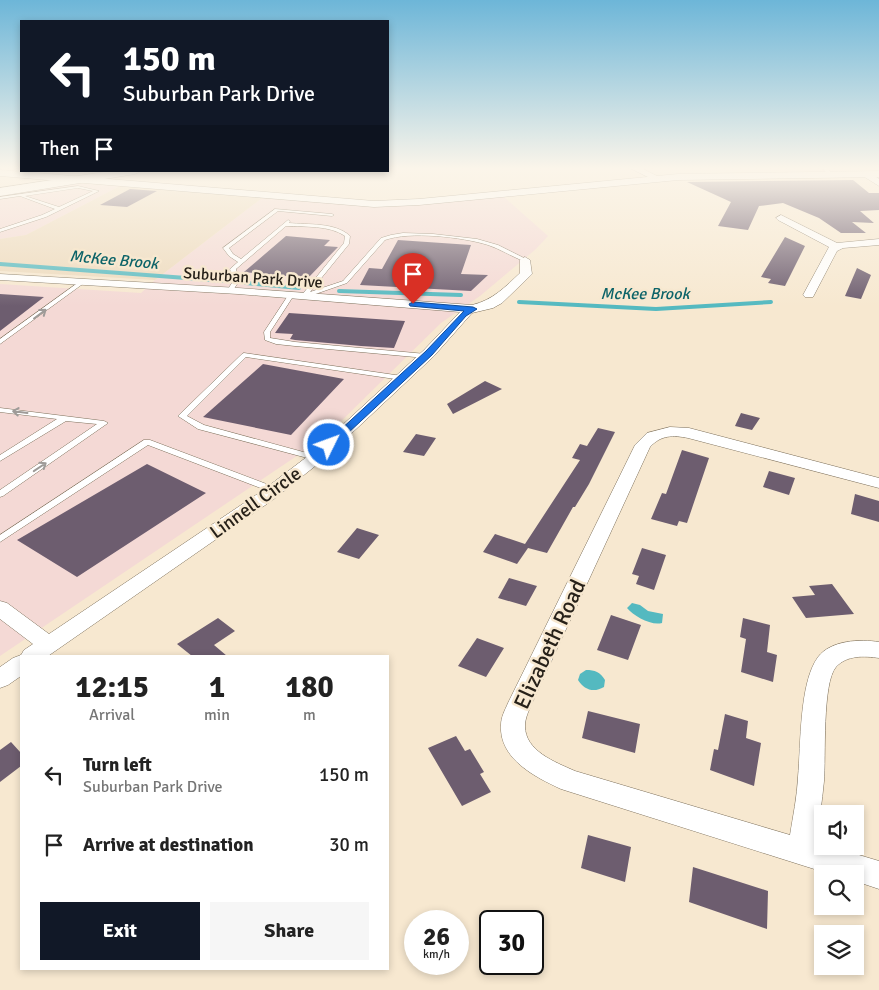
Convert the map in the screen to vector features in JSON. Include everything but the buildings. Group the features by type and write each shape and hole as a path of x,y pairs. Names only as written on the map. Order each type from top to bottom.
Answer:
{"street":[{"path":"781,218 836,247"},
{"path":"809,295 833,249 852,243 879,242"},
{"name":"Linnell Circle","path":"0,608 40,650 274,490 315,458 426,356 464,314 473,309 489,305 515,286 526,274 525,260"},
{"name":"Suburban Park Drive","path":"0,277 292,295 473,309"},
{"name":"Elizabeth Road","path":"879,483 689,433 667,431 657,433 648,438 642,445 514,719 512,730 525,755 540,768 570,781 879,875"},
{"path":"801,852 811,779 814,714 820,673 825,663 849,650 866,648 879,650"},
{"path":"0,679 20,665"}],"lane":[{"path":"0,231 48,213"},
{"path":"241,262 231,255 226,248 273,213"},
{"path":"230,291 236,281 233,269 297,213"},
{"path":"312,213 332,215"},
{"path":"284,224 333,229 345,232 348,236 347,243 304,296"},
{"path":"304,296 345,282 383,239 390,234 407,233 469,239 486,243 525,260"},
{"path":"0,342 81,283"},
{"path":"292,295 266,332 268,339 276,342 426,356"},
{"path":"315,458 201,426 182,416 244,355 402,378"},
{"path":"0,410 104,423 0,494"},
{"path":"0,459 65,418"},
{"path":"0,539 148,442 274,490"}],"shaded area":[{"path":"0,213 68,213 26,235 0,239"},
{"path":"68,213 242,213 155,280 0,271 0,239 26,235"},
{"path":"242,213 522,213 548,236 536,249 480,296 441,323 325,437 0,656 0,284 141,293 155,280"}],"water":[{"path":"632,603 640,605 648,611 663,614 662,623 648,622 634,614 627,608"},
{"path":"586,670 599,673 605,680 604,687 593,690 583,686 578,680 580,674"}],"waterway":[{"name":"McKee Brook","path":"0,264 226,281"},
{"name":"McKee Brook","path":"246,283 299,288"},
{"name":"McKee Brook","path":"339,291 461,295"},
{"name":"McKee Brook","path":"519,302 656,309 771,302"}],"route":[{"path":"329,445 429,353 468,310 473,309 413,304"}]}
